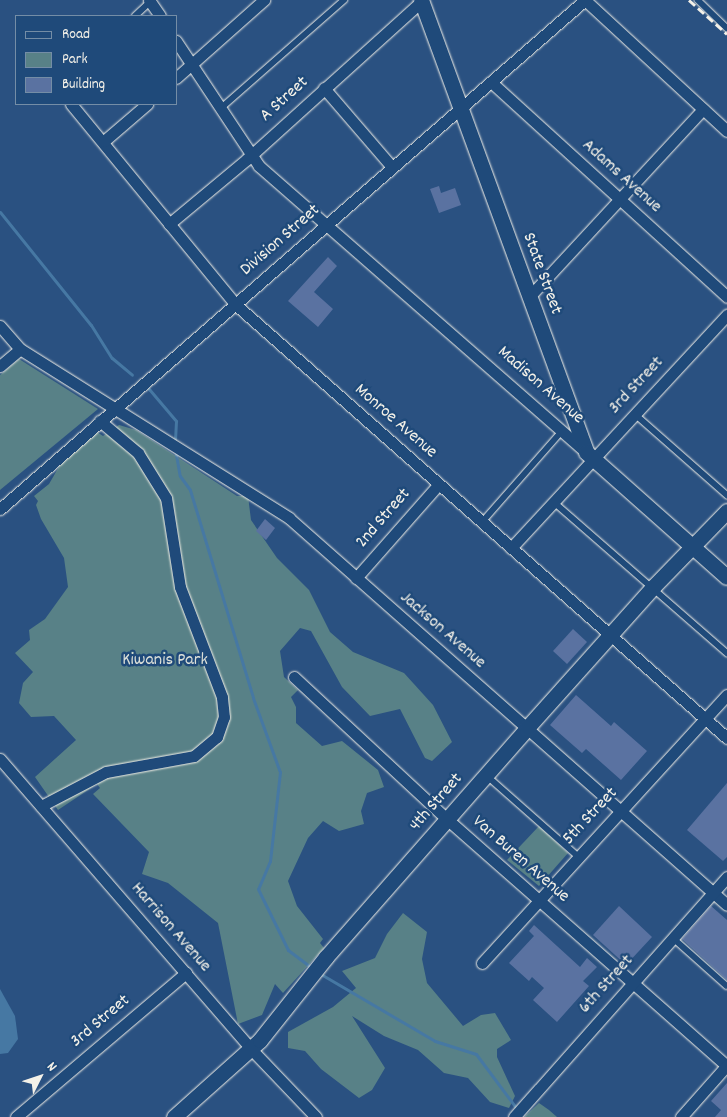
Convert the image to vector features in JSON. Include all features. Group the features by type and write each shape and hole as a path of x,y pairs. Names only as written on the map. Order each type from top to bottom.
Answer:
{"street":[{"path":"178,76 264,0"},
{"name":"A Street","path":"170,224 250,155 422,0"},
{"name":"State Street","path":"422,0 529,297 590,455"},
{"path":"585,0 727,131"},
{"name":"Division Street","path":"0,509 585,0"},
{"path":"150,1 159,15"},
{"name":"Madison Avenue","path":"178,44 250,155 727,577"},
{"name":"Adams Avenue","path":"491,82 727,297"},
{"path":"324,88 392,167"},
{"name":"Monroe Avenue","path":"72,105 235,304 727,738"},
{"path":"104,142 146,105"},
{"path":"529,297 703,109"},
{"name":"3rd Street","path":"511,548 554,502 590,455 635,414 727,315"},
{"name":"Jackson Avenue","path":"0,326 20,349 166,438 289,518 727,905"},
{"path":"0,366 20,349"},
{"path":"41,806 106,772 194,756 218,737 224,717 222,697 180,587 166,498 138,453 100,421"},
{"name":"2nd Street","path":"356,578 439,484"},
{"name":"4th Street","path":"174,1117 251,1049 326,957 527,728 653,587 727,512"},
{"name":"Van Buren Avenue","path":"294,677 448,820 727,1066"},
{"name":"5th Street","path":"482,963 727,695"},
{"name":"Harrison Avenue","path":"0,759 251,1049 316,1117"},
{"name":"6th Street","path":"517,1113 727,877"},
{"name":"3rd Street","path":"16,1117 186,973"},
{"path":"681,1117 727,1066"}],"lane":[{"path":"220,109 344,0"},
{"path":"698,0 727,28"},
{"path":"136,15 150,1"},
{"path":"635,414 727,495"},
{"path":"483,521 562,431"},
{"path":"554,502 727,653"},
{"path":"486,775 578,856"},
{"path":"673,938 727,986"}],"green space":[{"path":"19,359 98,409 0,490 0,375"},
{"name":"Kiwanis Park","path":"119,425 136,430 237,496 248,496 251,520 277,558 309,590 330,632 353,652 404,673 433,705 452,742 432,761 425,758 400,709 370,716 342,687 311,631 300,628 280,651 284,677 298,690 291,697 296,707 296,723 322,746 342,741 378,770 384,787 367,793 361,811 364,824 339,831 323,821 308,838 288,881 297,906 323,939 320,943 324,948 283,993 275,984 262,1015 238,1024 218,923 168,883 142,874 149,852 93,794 100,788 97,784 58,810 35,777 76,740 54,716 31,717 19,703 23,683 33,672 15,653 30,640 29,630 45,619 68,587 64,558 41,519 36,505 38,501 34,496 49,484 60,465 97,432 103,436"},
{"path":"539,826 568,853 539,886 507,860"},
{"path":"403,913 427,932 422,959 427,983 463,1026 481,1015 495,1013 511,1040 497,1049 497,1057 515,1096 509,1108 490,1102 468,1078 444,1073 418,1050 384,1036 352,1016 385,1068 372,1090 359,1098 321,1069 305,1051 288,1048 288,1032 333,1007 356,988 342,971 375,958 387,934"},
{"path":"539,1103 549,1110 557,1117 524,1117"}],"water":[{"path":"0,989 15,1016 18,1039 8,1053 0,1054"}],"building":[{"path":"439,186 441,193 455,188 461,205 439,213 430,189"},
{"path":"328,257 337,266 314,292 333,309 318,327 288,301"},
{"path":"265,519 275,528 266,540 256,531"},
{"path":"573,629 587,642 567,664 553,651"},
{"path":"576,695 611,726 614,722 647,751 621,780 586,749 582,753 550,725"},
{"path":"727,783 727,857 723,861 687,830"},
{"path":"619,906 652,937 626,965 593,935"},
{"path":"711,906 727,920 727,980 682,939"},
{"path":"534,925 580,967 587,958 597,967 583,981 589,986 557,1022 533,1000 544,988 532,977 529,981 509,963 534,936 529,931"},
{"path":"727,1083 727,1117 715,1117 721,1110 711,1101"}],"waterway":[{"path":"0,212 91,325 112,358 132,375"},
{"path":"149,389 176,421 175,443"},
{"path":"175,449 180,476 190,490 253,698 280,772 270,861 258,889 288,950 312,968"},
{"path":"319,973 435,1041 476,1054 517,1109"}],"railway":[{"path":"689,0 727,34"}]}
